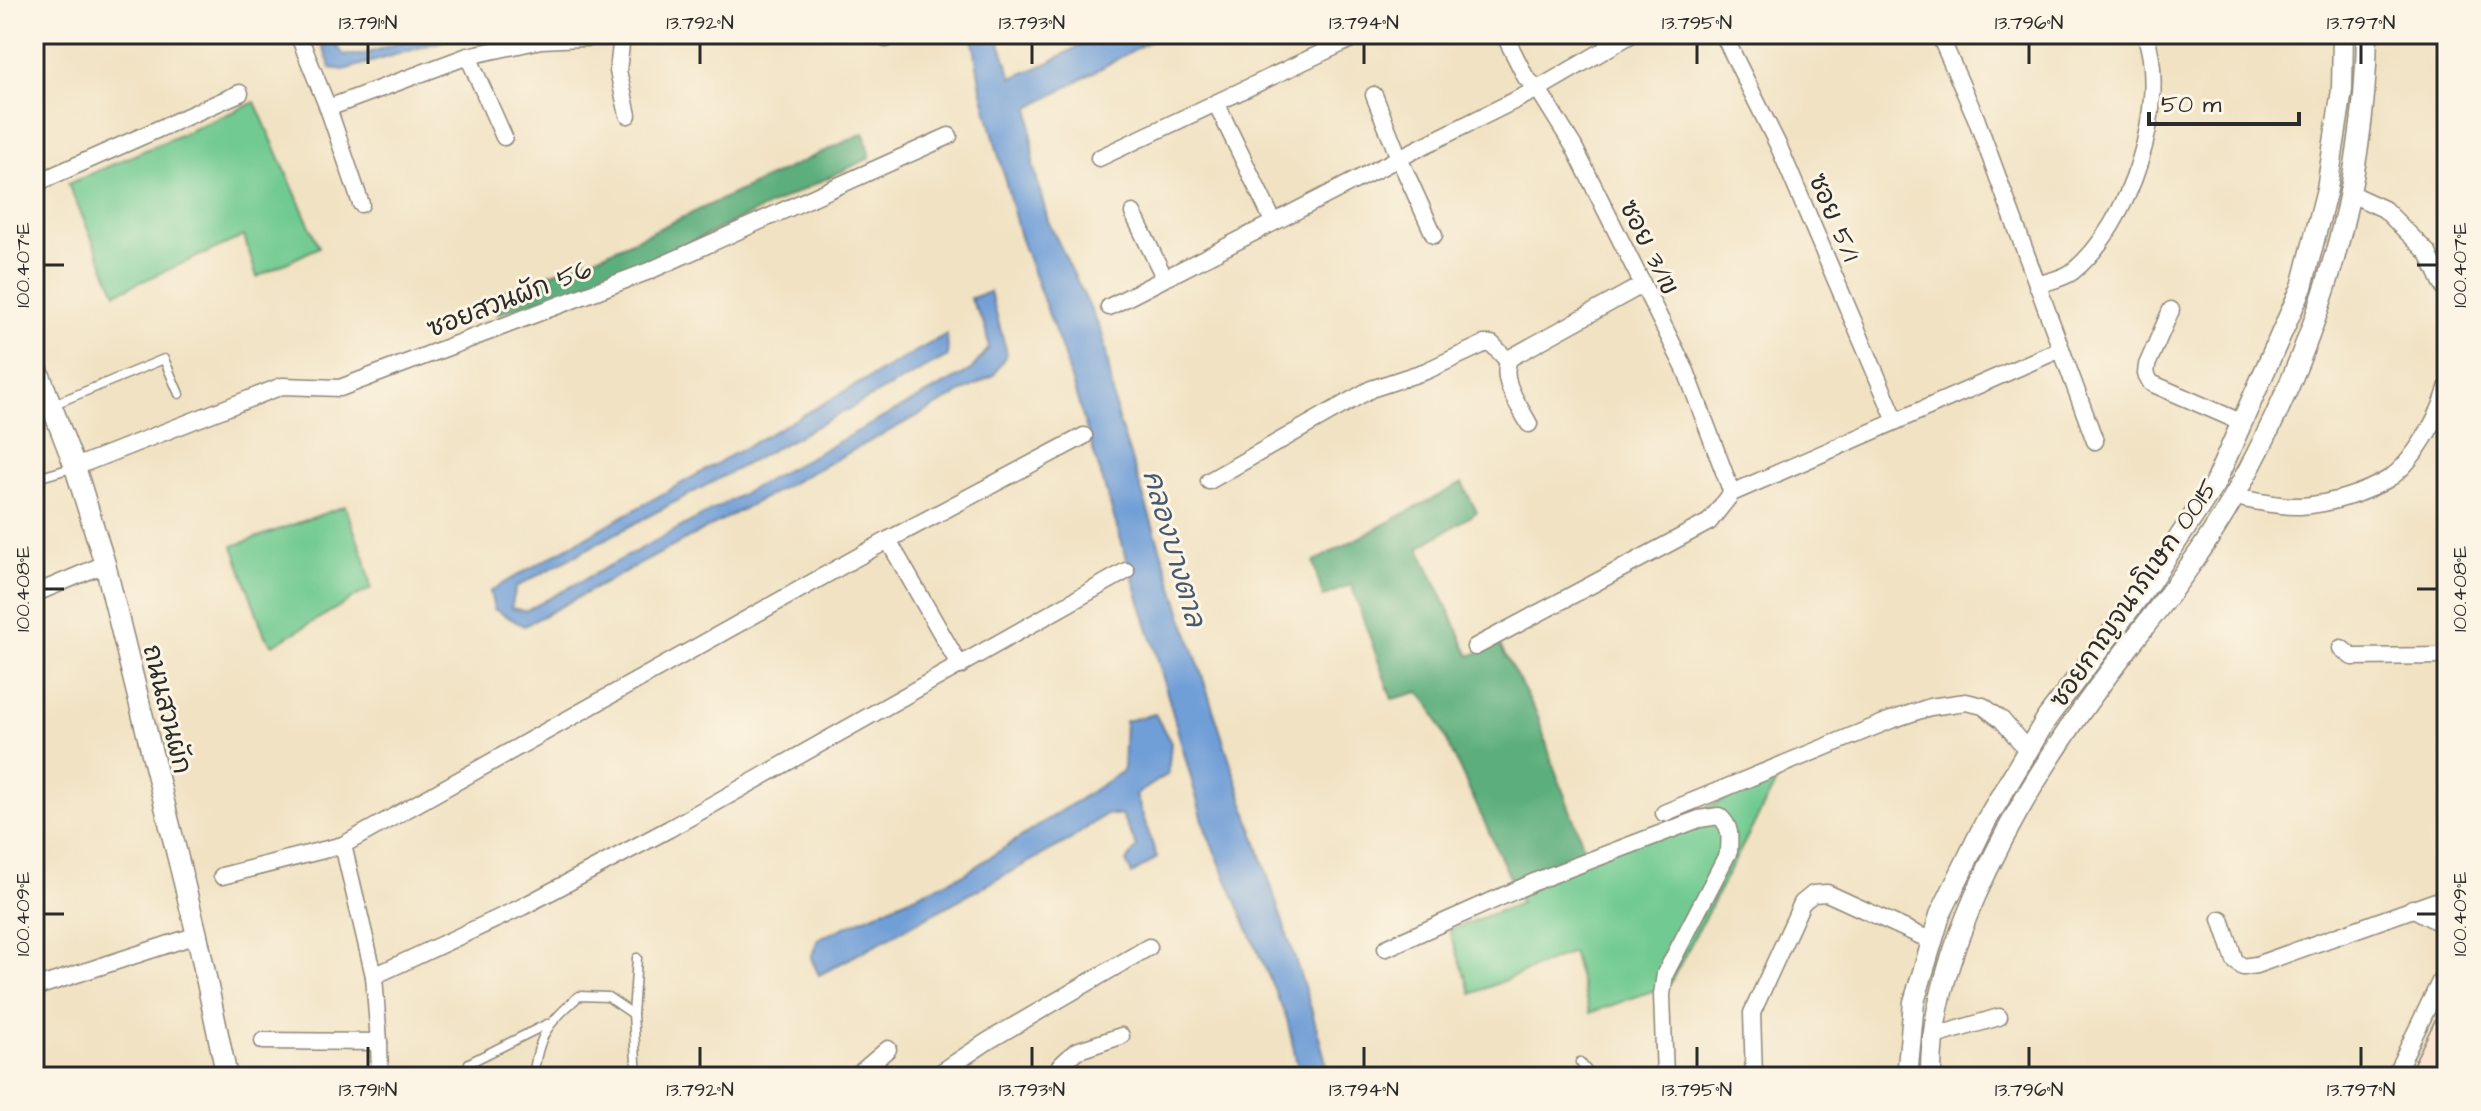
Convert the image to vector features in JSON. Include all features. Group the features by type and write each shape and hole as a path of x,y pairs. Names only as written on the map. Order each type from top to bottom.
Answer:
{"main road":[{"path":"2421,1077 2447,1025"}],"street":[{"path":"298,34 328,108 361,204"},
{"path":"328,108 468,56 541,37 663,34"},
{"path":"1099,158 1362,34"},
{"name":"ซอย 3/1ข","path":"1504,34 1526,78 1538,89 1574,147 1686,371 1732,493"},
{"path":"1109,307 1538,89 1632,34"},
{"name":"ซอย 5/1","path":"1723,34 1779,147 1896,421"},
{"path":"1939,34 1976,118 2095,441"},
{"path":"2037,285 2074,271 2106,235 2128,197 2149,123 2152,55 2145,34"},
{"name":"ซอยกาญจนาภิเษก 0015","path":"1907,1077 1914,1002 1940,915 1986,821 2047,718 2149,583 2214,485 2302,287 2327,189 2342,90 2343,34"},
{"name":"ซอยกาญจนาภิเษก 0015","path":"1931,1077 1938,1007 1962,924 2007,832 2067,732 2169,597 2234,497 2279,407 2325,295 2351,194 2366,92 2367,34"},
{"path":"622,36 618,71 628,115"},
{"path":"468,56 504,137"},
{"path":"34,184 240,93"},
{"path":"1374,95 1434,235"},
{"path":"1216,103 1273,221"},
{"name":"ซอยสวนผัก 56","path":"75,467 282,386 340,388 649,271 949,136"},
{"path":"2327,189 2351,194 2384,209 2428,253 2447,294"},
{"path":"1133,213 1164,277"},
{"path":"1529,424 1505,376 1508,361 1642,285"},
{"path":"2171,310 2147,365 2146,374 2151,383 2243,423"},
{"path":"1209,481 1386,382 1426,371 1484,344 1492,344 1508,361"},
{"path":"1475,647 1709,522 1732,493 2061,349"},
{"name":"ถนนสวนผัก","path":"34,360 75,467 105,564 197,935 227,1077"},
{"path":"2214,485 2234,497 2299,506 2338,500 2391,478 2420,445 2443,406 2447,388"},
{"path":"222,876 343,845 888,540 1084,436"},
{"path":"888,540 960,666"},
{"path":"34,594 105,564"},
{"path":"374,976 522,907 642,844 1126,571"},
{"path":"2149,583 2169,597"},
{"path":"2341,648 2352,657 2447,656"},
{"path":"1664,813 1930,707 1966,702 1983,706 2002,720 2028,751"},
{"path":"1386,948 1541,879 1699,819 1719,816 1726,822 1730,835 1729,851 1665,974 1662,995 1665,1077"},
{"path":"343,845 374,976 380,1077"},
{"path":"1953,889 1974,900"},
{"path":"1754,1077 1752,1013 1802,903 1813,894 1827,893 1932,941 1955,948"},
{"path":"2221,919 2235,961 2243,967 2447,897"},
{"path":"2412,908 2447,927"},
{"path":"34,988 197,935"},
{"path":"934,1077 988,1041 1149,947"},
{"path":"2394,1077 2447,967"},
{"path":"1935,1036 1999,1017"},
{"path":"1059,1077 1060,1066 1076,1051 1121,1036"},
{"path":"263,1041 379,1042"},
{"path":"855,1077 888,1049"}],"lane":[{"path":"52,405 164,359 179,394"},
{"path":"34,479 75,467"},
{"path":"637,958 633,1014 637,1077"},
{"path":"469,1063 548,1024 579,996 608,997 633,1014"},
{"path":"533,1077 536,1053 548,1024"},
{"path":"1580,1062 1592,1077"}],"green space":[{"path":"255,102 319,247 257,277 244,236 116,293 68,184"},
{"path":"864,133 870,158 643,265 497,314 498,293 606,253"},
{"path":"1462,483 1477,512 1419,548 1470,656 1499,644 1538,716 1587,855 1514,886 1431,707 1419,692 1392,699 1351,585 1323,597 1313,562"},
{"path":"345,506 365,559 371,588 273,645 265,636 233,546"},
{"path":"1780,775 1669,985 1590,1013 1572,952 1472,994 1449,930 1521,903 1514,886 1666,826"}],"water":[{"path":"318,34 328,34 344,55 363,55 425,34 466,34 344,70 331,68"},
{"path":"972,34 997,34 1012,78 1046,64 1101,34 1162,34 1030,108 1033,165 1048,221 1103,335 1117,416 1311,1008 1330,1077 1300,1077 1287,1019 1206,831 1153,643 1062,350 1020,237 981,88"},
{"path":"990,292 1007,353 994,375 524,626 494,609 490,591 947,334 948,356 516,587 511,608 526,611 971,370 989,348 985,326 970,298"},
{"path":"1155,714 1171,743 1168,774 1136,795 1157,858 1132,874 1126,862 1137,847 1122,816 1106,814 1070,840 819,975 811,958 818,939 964,874 1123,771 1125,721"}],"water label":[{"name":"คลองบางตาล","path":"1175,548"}]}
